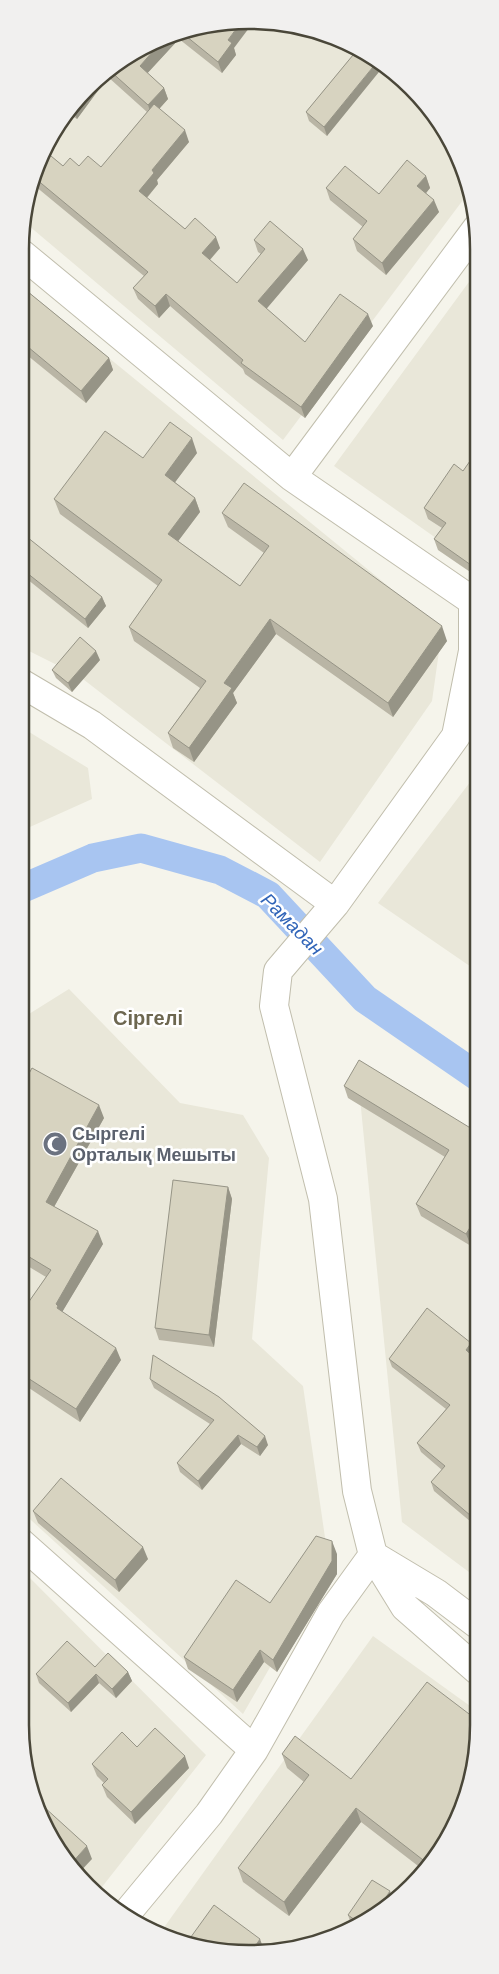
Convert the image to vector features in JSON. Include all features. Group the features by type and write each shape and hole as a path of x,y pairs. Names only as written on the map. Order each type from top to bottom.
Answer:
{"street":[{"path":"292,477 470,237"},
{"path":"29,260 292,477 470,599"},
{"path":"470,666 456,736 335,904 278,971 274,1006 323,1199 357,1491 373,1555 405,1608 470,1664"},
{"path":"29,688 92,725 335,904"},
{"path":"29,1550 254,1750"},
{"path":"373,1555 436,1593 470,1619"},
{"path":"130,1910 209,1814 254,1750 331,1613 373,1555"}],"shaded area":[{"path":"235,29 264,29 293,33 320,40 360,58 384,74 406,93 425,115 441,139 459,179 464,198 283,440 30,227 40,179 58,139 74,115 93,93 115,74 139,58 179,40 206,33"},
{"path":"470,281 470,562 334,466"},
{"path":"29,293 442,630 432,701 320,862 79,676 29,651"},
{"path":"29,732 88,768 92,799 29,827"},
{"path":"470,782 470,966 378,903"},
{"path":"69,989 180,1103 243,1115 269,1158 252,1339 303,1386 329,1565 243,1714 29,1518 29,1014"},
{"path":"357,1068 470,1131 470,1573 402,1522"},
{"path":"29,1577 206,1755 101,1888 93,1881 74,1859 58,1835 40,1795 33,1768 29,1739"},
{"path":"373,1636 470,1706 470,1739 466,1768 453,1809 441,1835 425,1859 406,1881 384,1900 360,1916 320,1934 293,1941 264,1945 235,1945 206,1941 179,1934 164,1928"}],"building":[{"path":"236,29 228,40 232,43 218,62 188,37"},
{"path":"152,52 140,66 164,88 148,105 114,75 139,58"},
{"path":"353,55 373,67 324,127 306,112"},
{"path":"154,104 185,130 152,170 154,173 139,191 185,229 195,218 216,237 202,253 237,283 265,249 254,240 270,221 303,249 258,301 305,342 340,294 368,314 301,407 241,363 243,360 166,294 155,306 133,288 148,272 39,182 50,155 63,166 70,158 79,166 88,156 101,167"},
{"path":"407,160 426,176 417,186 434,200 382,263 353,239 367,221 326,188 345,166 379,194"},
{"path":"29,293 109,358 81,391 29,348"},
{"path":"170,422 192,438 165,475 195,498 168,534 240,586 269,546 222,513 244,483 442,626 388,703 270,619 224,683 232,688 189,748 168,733 206,681 129,627 162,580 54,499 105,431 143,458"},
{"path":"470,461 470,564 434,539 446,523 424,508 454,464 463,471"},
{"path":"29,539 102,597 85,619 29,575"},
{"path":"80,637 96,651 68,683 52,670"},
{"path":"359,1060 470,1128 470,1227 466,1234 416,1204 449,1150 344,1086"},
{"path":"32,1068 99,1105 46,1202 98,1231 56,1304 57,1308 116,1348 76,1409 29,1379 29,1302 51,1270 29,1257 29,1073"},
{"path":"173,1180 228,1187 209,1335 155,1328"},
{"path":"427,1308 470,1342 466,1350 470,1354 470,1515 431,1482 445,1466 417,1443 450,1405 389,1359"},
{"path":"153,1355 219,1397 265,1436 257,1447 238,1435 198,1481 177,1463 214,1420 150,1379"},
{"path":"61,1478 143,1547 115,1580 33,1511"},
{"path":"316,1536 332,1541 332,1561 273,1660 260,1650 233,1690 184,1657 236,1580 270,1603"},
{"path":"67,1641 95,1667 108,1653 128,1672 112,1689 96,1674 68,1703 36,1674"},
{"path":"427,1682 470,1715 470,1739 466,1768 459,1795 441,1835 424,1860 356,1808 284,1902 238,1868 309,1775 282,1754 295,1736 351,1779"},
{"path":"155,1728 185,1756 131,1812 102,1785 108,1779 92,1764 122,1732 137,1747"},
{"path":"46,1809 87,1846 75,1860 58,1835"},
{"path":"372,1880 390,1891 384,1900 360,1916 354,1919 348,1915"},
{"path":"214,1905 260,1939 256,1945 235,1945 190,1938"}],"waterway":[{"name":"Рамадан","path":"29,886 93,858 141,848 220,870 268,895 365,999 470,1071"}],"place":[{"name":"Сыргелі Орталық Мешыты","path":"55,1144"}],"district":[{"name":"Сіргелі","path":"148,1018"}]}
